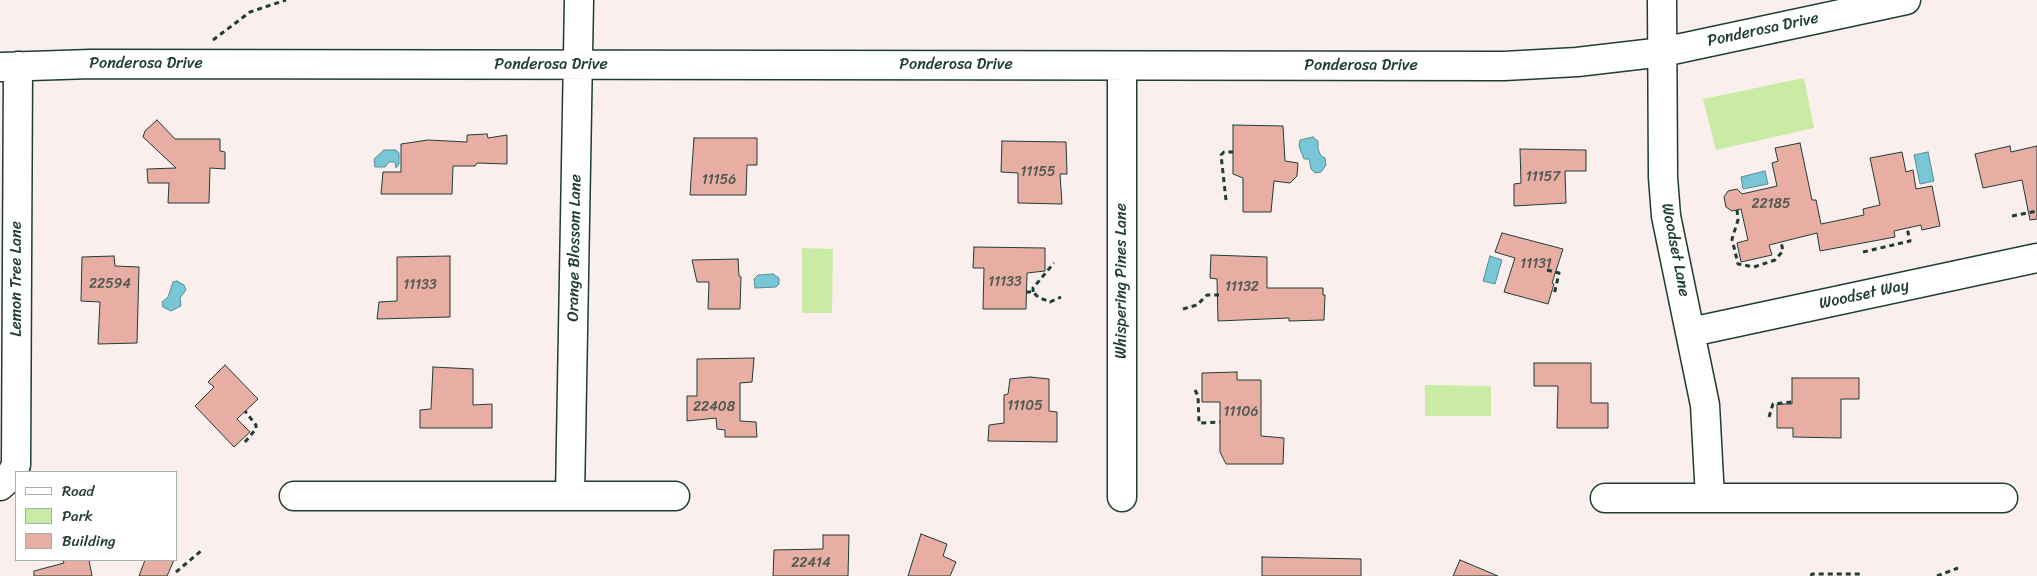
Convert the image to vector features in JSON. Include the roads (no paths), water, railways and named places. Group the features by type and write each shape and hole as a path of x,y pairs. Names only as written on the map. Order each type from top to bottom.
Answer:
{"street":[{"name":"Orange Blossom Lane","path":"570,496 579,0"},
{"name":"Woodset Lane","path":"1662,0 1664,196 1666,216 1705,405 1710,498"},
{"name":"Ponderosa Drive","path":"9,66 1504,66 1577,62 1663,52 1906,0"},
{"name":"Lemon Tree Lane","path":"0,486 10,477 16,465 9,66"},
{"name":"Whispering Pines Lane","path":"1122,66 1122,497"},
{"name":"Woodset Way","path":"1691,332 2037,258"},
{"path":"294,496 675,496"},
{"path":"1605,498 2003,498"}],"water":[{"path":"1313,137 1318,141 1318,149 1321,156 1325,158 1326,165 1321,172 1315,173 1311,169 1309,159 1304,159 1299,146 1300,140"},
{"path":"384,150 396,150 399,153 399,164 396,168 395,162 389,162 385,167 375,167 374,159"},
{"path":"1928,152 1934,181 1920,184 1914,155"},
{"path":"1765,171 1768,184 1743,189 1741,177"},
{"path":"1490,256 1502,260 1495,284 1483,281"},
{"path":"773,274 779,278 779,284 776,287 755,288 754,279 758,275"},
{"path":"177,281 184,285 186,290 180,298 181,306 171,311 163,307 162,302 168,297 173,282"}]}
